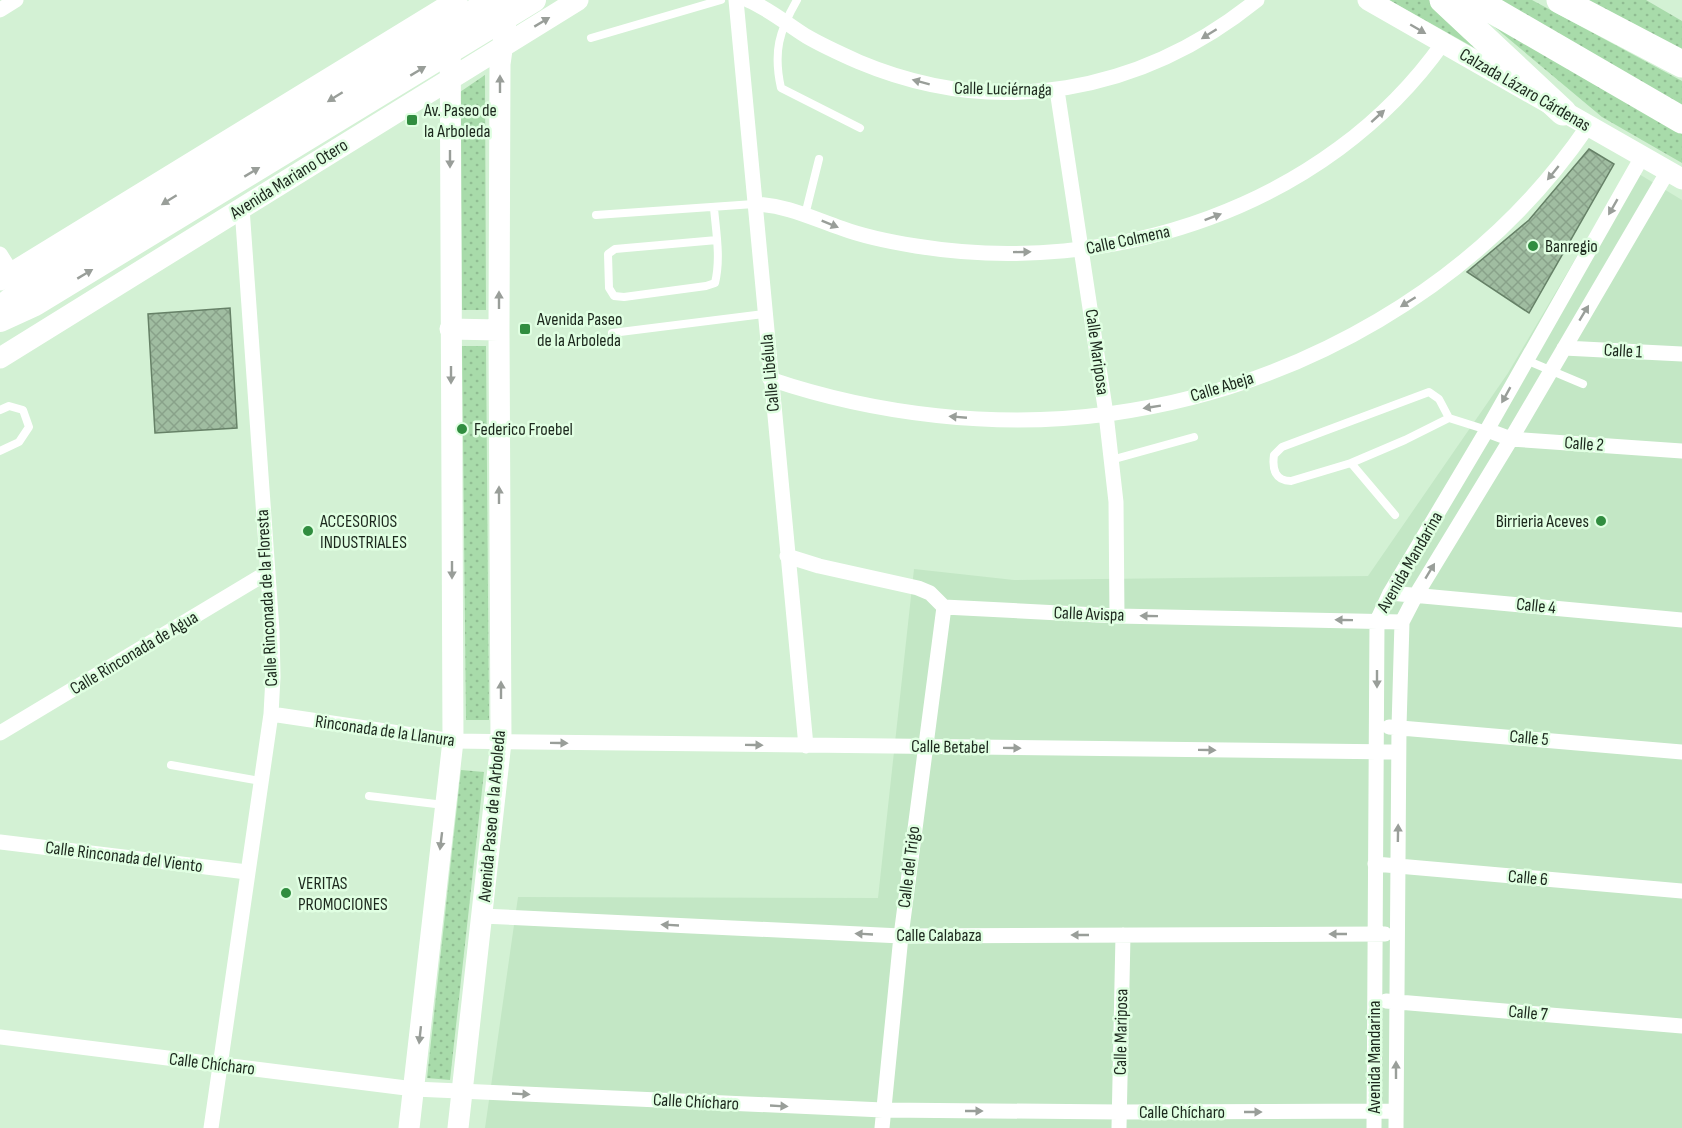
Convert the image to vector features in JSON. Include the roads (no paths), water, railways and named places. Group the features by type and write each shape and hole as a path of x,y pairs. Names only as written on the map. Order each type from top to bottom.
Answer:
{"highway":[{"path":"1443,0 1563,112"},
{"path":"1475,0 1682,120"},
{"path":"1568,3 1682,64"}],"main road":[{"name":"Avenida Mariano Otero","path":"0,308 18,286 492,0"},
{"name":"Avenida Mariano Otero","path":"0,320 18,286 534,0"}],"street":[{"path":"0,10 16,0"},
{"path":"450,33 508,0"},
{"name":"Avenida Paseo de la Arboleda","path":"458,1128 501,742 499,330 501,47 508,0"},
{"name":"Avenida Mariano Otero","path":"0,358 578,0"},
{"name":"Calle Libélula","path":"736,0 806,746"},
{"name":"Calle Luciérnaga","path":"748,0 831,49 861,63 918,81 967,91 1016,92 1057,90 1101,82 1162,59 1205,36 1257,0"},
{"name":"Calzada Lázaro Cárdenas","path":"1368,0 1675,175"},
{"path":"409,1128 453,741 449,79 453,1"},
{"name":"Avenida Mariano Otero","path":"18,286 453,1"},
{"name":"Calle Colmena","path":"754,204 789,208 860,234 918,247 1000,253 1082,250 1127,242 1173,231 1246,204 1318,163 1384,112 1407,88 1443,43"},
{"name":"Calle Mariposa","path":"1057,90 1106,414 1116,512 1117,616"},
{"name":"Calle Abeja","path":"770,379 800,389 848,400 923,414 972,418 1013,419 1106,414 1164,405 1267,373 1312,356 1369,326 1426,290 1490,240 1528,203 1588,126"},
{"name":"Avenida Mandarina","path":"1374,1128 1377,621 1390,593 1487,430 1642,157"},
{"name":"Avenida Mandarina","path":"1396,1128 1398,752 1402,622 1564,348 1675,175"},
{"name":"Calle Rinconada de la Floresta","path":"211,1128 271,714 273,653 242,207"},
{"path":"0,254 18,286"},
{"path":"450,329 499,330"},
{"name":"Calle 1","path":"1564,348 1682,354"},
{"name":"Calle 2","path":"1487,430 1511,439 1682,450"},
{"path":"787,556 819,566 918,588 930,593 944,608"},
{"name":"Calle Rinconada de Agua","path":"0,733 268,572"},
{"name":"Calle 4","path":"1390,593 1682,620"},
{"name":"Calle Avispa","path":"944,608 1117,616 1402,622"},
{"name":"Calle del Trigo","path":"882,1128 901,936 944,608"},
{"name":"Rinconada de la Llanura","path":"271,714 453,741 501,742"},
{"name":"Calle 5","path":"1377,727 1682,752"},
{"name":"Calle Betabel","path":"501,742 1398,752"},
{"name":"Calle Rinconada del Viento","path":"0,842 247,872"},
{"name":"Calle 6","path":"1375,864 1682,891"},
{"name":"Calle Calabaza","path":"482,916 901,936 1397,934"},
{"name":"Calle Mariposa","path":"1119,1120 1123,935"},
{"name":"Calle 7","path":"1374,1000 1682,1026"},
{"name":"Calle Chícharo","path":"0,1037 414,1089 1119,1120 1396,1111"}],"lane":[{"path":"591,38 721,0"},
{"path":"797,0 784,22 777,50 777,70 781,88 860,129"},
{"path":"805,215 819,159"},
{"path":"596,215 754,204"},
{"path":"714,207 717,240 715,282 706,286 624,297 614,296 609,288 608,254 615,249 717,240"},
{"path":"612,333 765,314"},
{"path":"1526,360 1583,384"},
{"path":"1449,418 1351,463 1291,481 1283,481 1277,477 1274,460 1277,450 1282,447 1423,393 1435,394 1449,418 1487,430"},
{"path":"0,410 9,406 23,410 28,427 19,442 0,451"},
{"path":"1111,459 1194,437"},
{"path":"1351,463 1395,515"},
{"path":"171,765 260,781"},
{"path":"369,796 446,805"}],"place":[{"name":"Av. Paseo de la Arboleda","path":"412,120"},
{"name":"Banregio","path":"1533,246"},
{"name":"Avenida Paseo de la Arboleda","path":"525,329"},
{"name":"Federico Froebel","path":"462,429"},
{"name":"Birrieria Aceves","path":"1601,521"},
{"name":"ACCESORIOS INDUSTRIALES","path":"308,531"},
{"name":"VERITAS PROMOCIONES","path":"286,893"}]}
